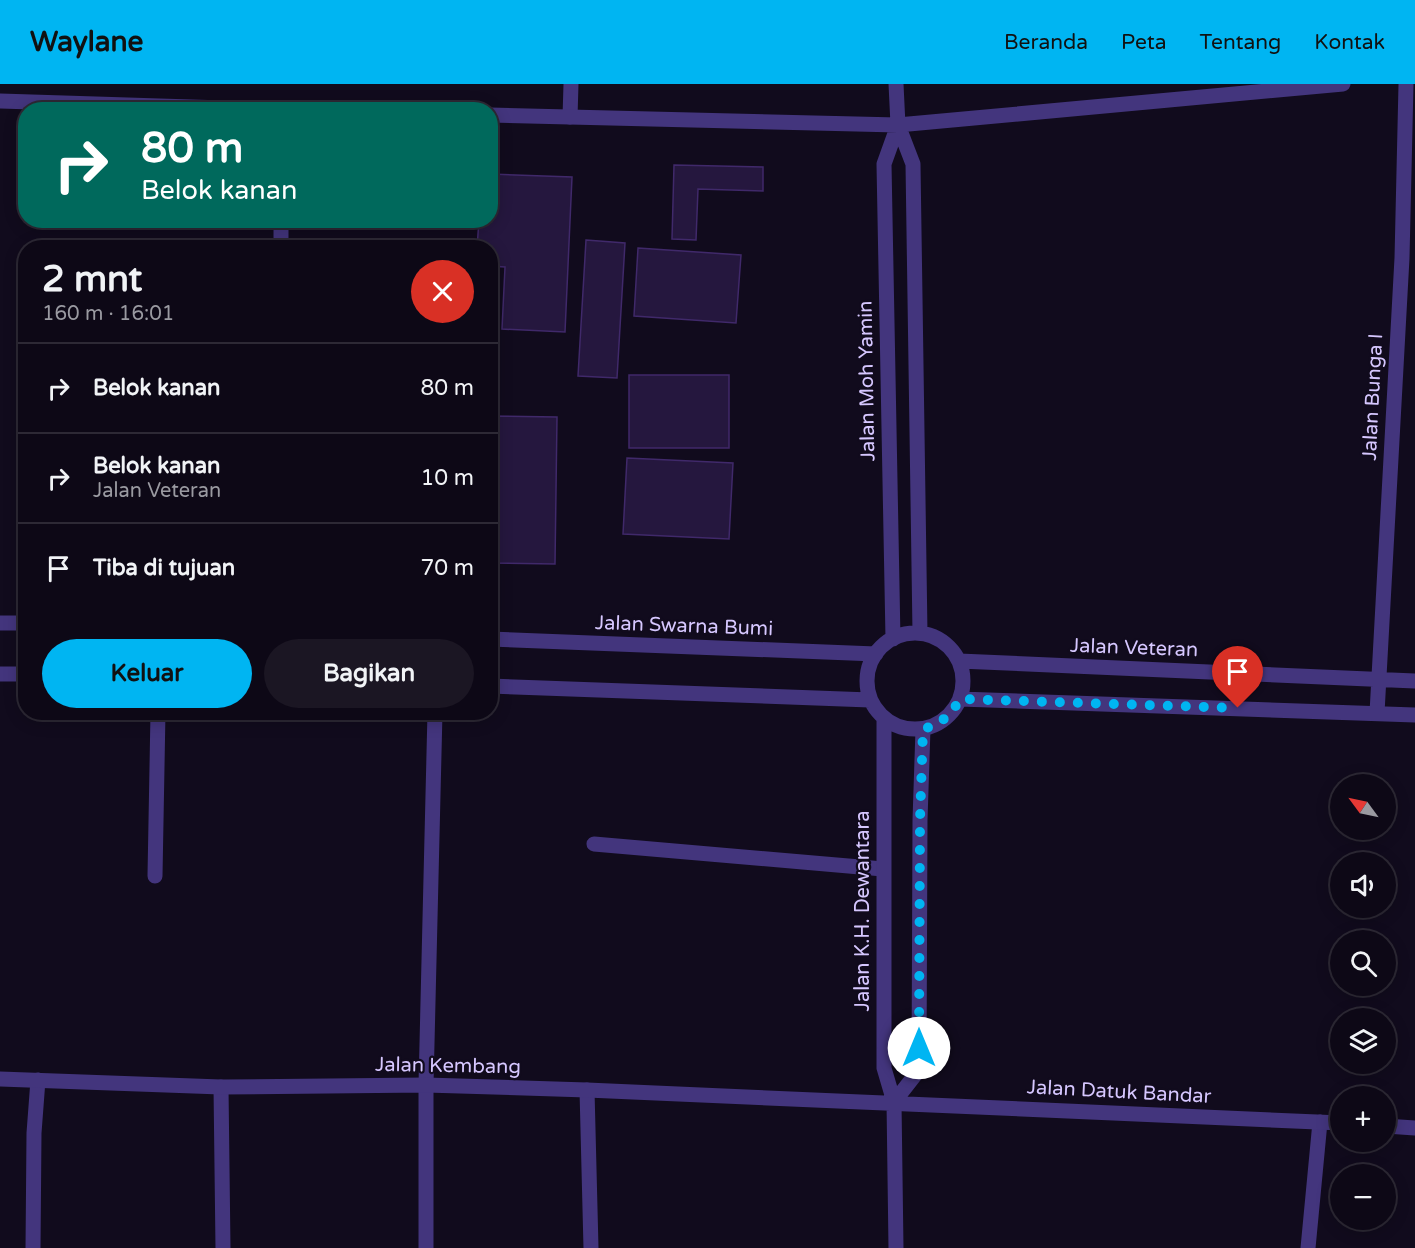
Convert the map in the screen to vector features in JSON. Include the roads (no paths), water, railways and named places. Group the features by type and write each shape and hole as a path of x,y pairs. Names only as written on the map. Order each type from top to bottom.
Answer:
{"street":[{"path":"570,117 571,84"},
{"name":"Jalan Moh Yamin","path":"896,84 898,125 912,164 920,633"},
{"path":"498,115 898,125 1343,84"},
{"name":"Jalan Bunga I","path":"1377,713 1402,258 1406,84"},
{"path":"0,101 35,102"},
{"name":"Jalan Moh Yamin","path":"893,639 884,164 898,125"},
{"path":"0,623 18,623"},
{"path":"920,633 943,642 958,661 963,673 960,699 954,710 934,726 923,729 902,728 884,719 870,700 867,677 870,665 883,645 893,639 901,635 920,633"},
{"name":"Jalan Swarna Bumi","path":"498,639 876,654"},
{"name":"Jalan Veteran","path":"958,661 1415,681"},
{"path":"0,674 18,674"},
{"path":"498,686 870,700"},
{"path":"960,699 1415,715"},
{"name":"Jalan K.H. Dewantara","path":"884,719 884,1068 894,1102 896,1248"},
{"path":"155,876 158,720"},
{"path":"426,1248 426,1085 435,720"},
{"path":"894,1102 919,1070 920,820 923,729"},
{"path":"594,844 883,869"},
{"name":"Jalan Kembang","path":"0,1079 221,1087 426,1085 894,1102"},
{"path":"33,1248 34,1133 38,1080"},
{"path":"221,1087 223,1248"},
{"path":"587,1090 591,1248"},
{"name":"Jalan Datuk Bandar","path":"894,1102 1330,1122"},
{"path":"1308,1248 1320,1122"},
{"path":"1396,1127 1415,1128"}]}
